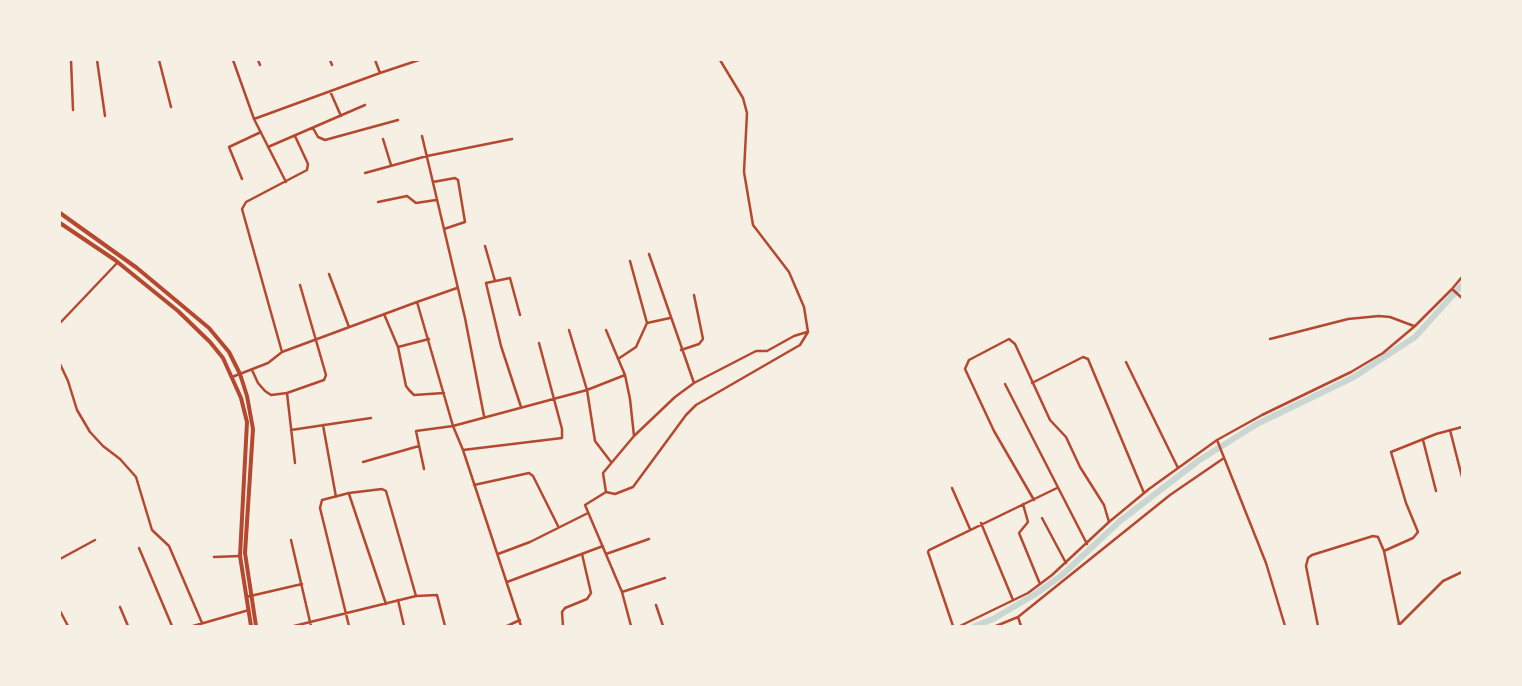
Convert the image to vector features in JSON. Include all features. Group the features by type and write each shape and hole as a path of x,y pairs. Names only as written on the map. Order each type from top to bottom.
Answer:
{"main road":[{"path":"60,213 137,268 209,328 229,352 240,374 247,396 253,429 245,541 256,626"},
{"path":"60,223 118,262 178,311 210,342 222,358 232,377 241,398 247,422 240,556 251,626"}],"street":[{"path":"71,60 73,110"},
{"path":"97,60 106,116"},
{"path":"158,60 171,107"},
{"path":"233,60 254,119 286,182"},
{"path":"258,60 260,65"},
{"path":"330,60 332,65"},
{"path":"375,60 380,72"},
{"path":"254,119 380,72 419,60"},
{"path":"631,626 622,592 585,505 606,492 615,494 633,487 696,405 800,345 808,332 804,307 789,272 753,225 744,172 747,113 743,98 720,60"},
{"path":"330,91 341,116"},
{"path":"268,147 365,105"},
{"path":"313,128 318,137 325,140 398,120"},
{"path":"242,179 229,147 261,132"},
{"path":"282,352 242,209 246,202 307,170 309,167 295,136"},
{"path":"422,136 484,416"},
{"path":"383,138 391,166"},
{"path":"365,172 427,156 512,139"},
{"path":"433,182 455,178 458,180 465,222 444,229"},
{"path":"378,202 407,196 416,203 436,200"},
{"path":"484,246 495,281"},
{"path":"649,254 694,383"},
{"path":"618,359 636,347 647,322 630,261"},
{"path":"60,323 118,262"},
{"path":"329,274 349,327"},
{"path":"960,626 1013,601 1040,584 1144,493 1217,441 1262,414 1351,372 1383,353 1453,290 1462,277"},
{"path":"520,315 510,278 486,283 501,346 521,407"},
{"path":"252,370 258,383 265,391 271,394 287,393 326,378 300,285"},
{"path":"232,377 268,363 282,352 457,288"},
{"path":"1453,290 1462,298"},
{"path":"681,350 699,344 703,339 694,295"},
{"path":"417,302 452,426 463,450 521,626"},
{"path":"384,314 398,347 406,386 409,390 414,395 444,393"},
{"path":"1270,339 1348,319 1378,316 1390,317 1415,326"},
{"path":"647,322 670,318"},
{"path":"569,330 587,390 595,440 612,462"},
{"path":"606,330 625,375 634,436"},
{"path":"606,492 603,473 634,436 675,396 694,383 756,351 767,352 794,336 808,332"},
{"path":"398,347 429,339"},
{"path":"1034,500 972,389 964,369 965,364 976,356 1011,340 1053,425 1066,438 1080,467 1104,505 1109,522"},
{"path":"463,450 562,438 562,429 552,398 539,343"},
{"path":"1032,383 1083,357 1088,360 1144,493"},
{"path":"1126,362 1178,468"},
{"path":"60,364 68,381 77,410 86,426 95,438 120,459 136,477 152,530 169,546 202,623"},
{"path":"424,469 416,431 452,426 587,390 625,375"},
{"path":"1005,384 1086,544"},
{"path":"287,393 295,463"},
{"path":"291,430 371,418"},
{"path":"323,425 336,497"},
{"path":"1384,551 1413,538 1418,532 1406,503 1391,452 1462,427"},
{"path":"1450,430 1462,477"},
{"path":"1423,440 1436,491"},
{"path":"1217,441 1266,563 1285,626"},
{"path":"363,462 419,446"},
{"path":"996,626 1018,617 1163,500 1224,458"},
{"path":"474,485 529,473 533,476 558,526"},
{"path":"952,488 970,529"},
{"path":"953,626 928,552 931,548 1058,488"},
{"path":"349,626 320,508 322,500 349,493 382,489 386,491 416,596"},
{"path":"349,493 386,604"},
{"path":"1023,504 1028,522 1019,533 1040,584"},
{"path":"498,554 530,542 558,526 588,513"},
{"path":"1042,518 1066,563"},
{"path":"981,523 1013,601"},
{"path":"1318,626 1306,566 1308,558 1312,555 1374,536 1378,537 1384,551 1399,625"},
{"path":"606,554 649,539"},
{"path":"60,559 94,540"},
{"path":"291,540 311,624"},
{"path":"507,582 603,546"},
{"path":"139,548 172,626"},
{"path":"563,626 562,612 565,608 587,599 591,593 582,554"},
{"path":"214,557 240,556"},
{"path":"1399,625 1443,581 1462,572"},
{"path":"622,592 665,578"},
{"path":"246,596 302,584"},
{"path":"294,626 311,624 416,596 437,595 445,626"},
{"path":"398,600 404,626"},
{"path":"656,605 662,626"},
{"path":"120,607 128,626"},
{"path":"193,626 249,610"},
{"path":"60,611 68,626"},
{"path":"1018,617 1021,626"},
{"path":"506,626 520,620"}],"waterway":[{"path":"975,626 993,619 1034,595 1062,575 1120,521 1198,461 1257,424 1354,377 1415,337 1462,285"}]}
